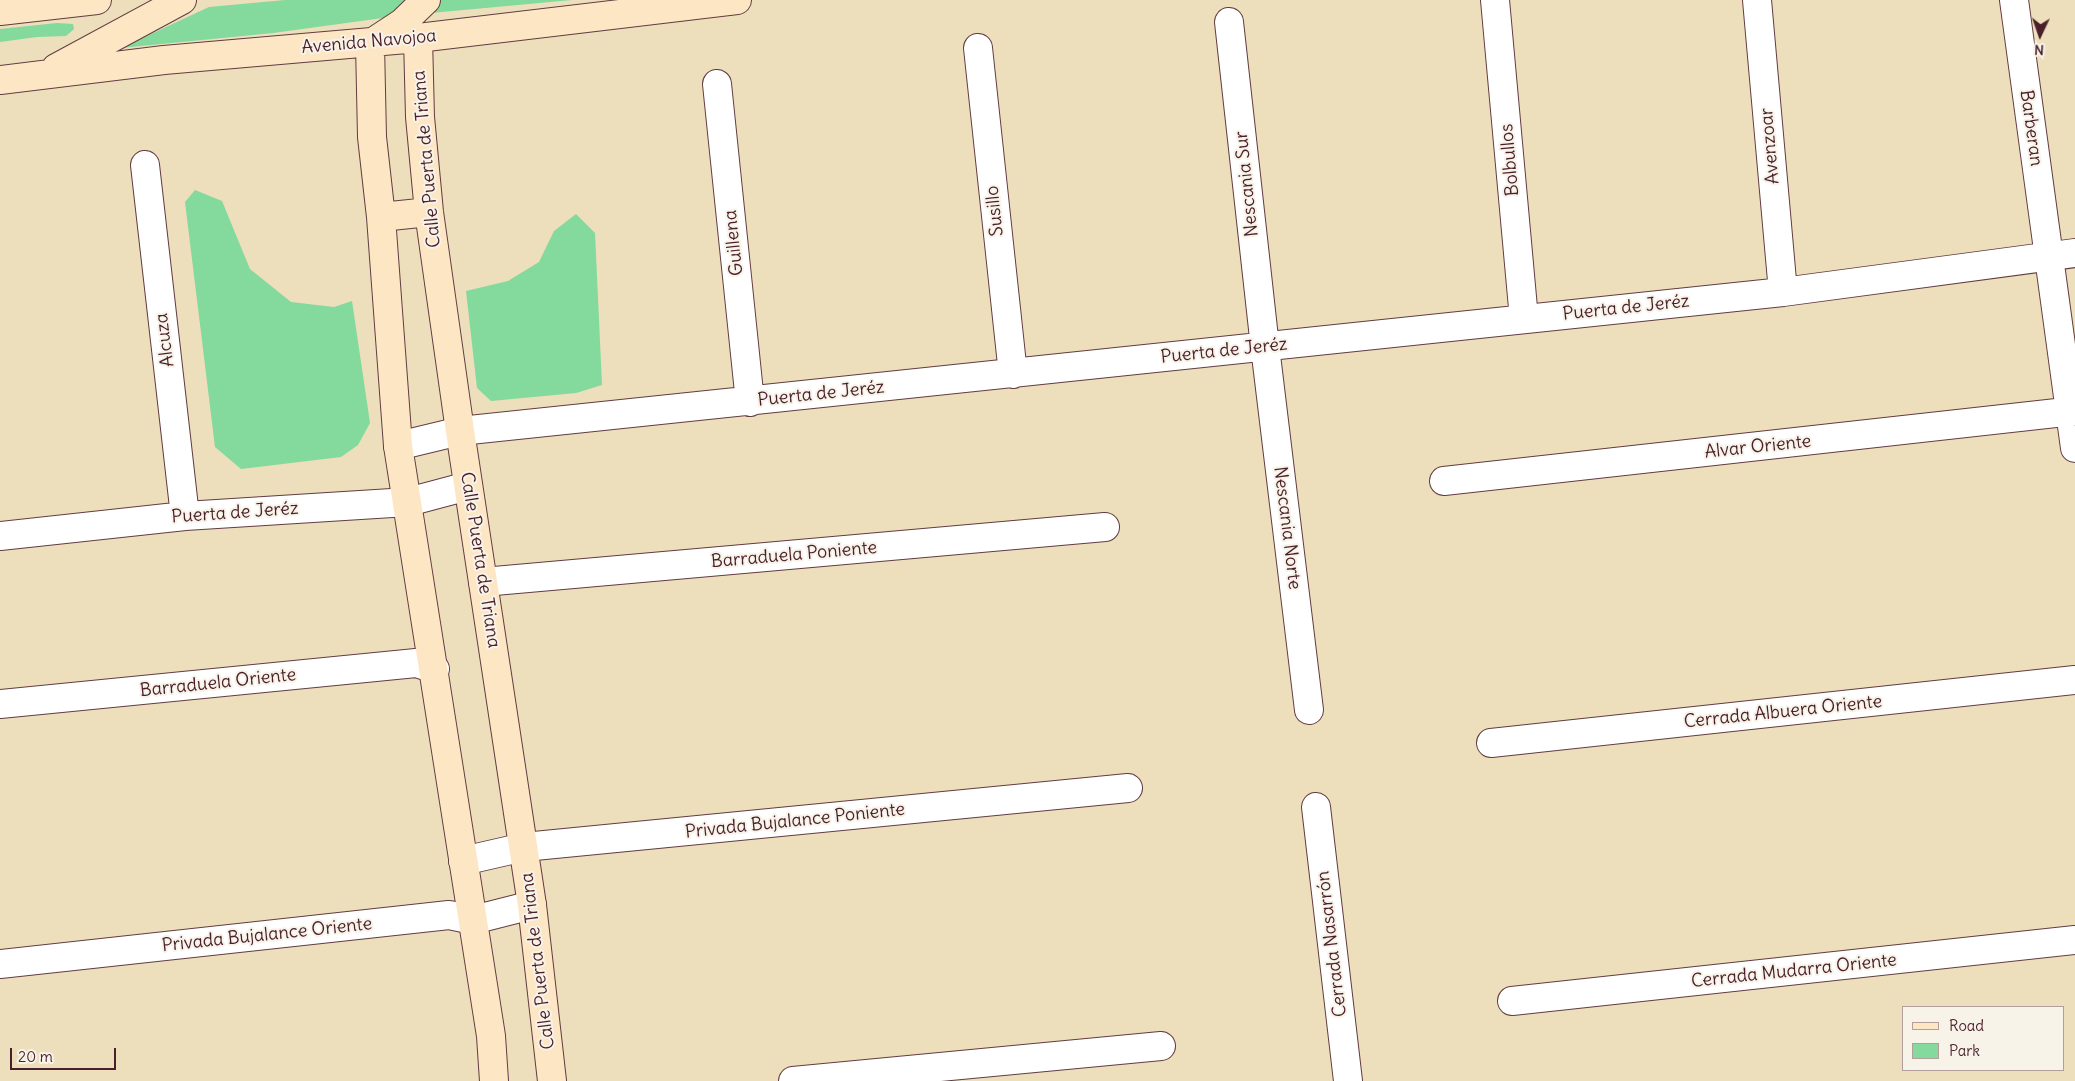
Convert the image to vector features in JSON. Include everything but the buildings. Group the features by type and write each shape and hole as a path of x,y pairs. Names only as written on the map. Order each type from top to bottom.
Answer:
{"street":[{"path":"0,11 97,0"},
{"path":"44,75 182,0"},
{"path":"426,0 402,23 370,44 372,137 382,217 398,446 473,920 490,1036 494,1081"},
{"name":"Avenida Navojoa","path":"0,80 164,60 370,44 737,0"},
{"name":"Bolbullos","path":"1495,0 1524,319"},
{"name":"Avenzoar","path":"1757,0 1784,292"},
{"name":"Barberan","path":"2014,0 2062,255 2075,448"},
{"name":"Nescania Sur","path":"1229,22 1265,347"},
{"name":"Calle Puerta de Triana","path":"418,38 420,117 429,212 468,486 524,847 552,1081"},
{"name":"Susillo","path":"978,48 1013,374"},
{"name":"Guillena","path":"717,84 750,402"},
{"name":"Alcuza","path":"145,165 185,516"},
{"path":"382,217 429,212"},
{"name":"Puerta de Jeréz","path":"398,446 460,431 1784,292 2062,255"},
{"name":"Nescania Norte","path":"1265,347 1309,710"},
{"name":"Alvar Oriente","path":"1444,482 2073,412"},
{"name":"Puerta de Jeréz","path":"0,536 185,516 408,502 468,486"},
{"name":"Barraduela Poniente","path":"483,582 1105,528"},
{"name":"Barraduela Oriente","path":"0,704 416,663 434,669"},
{"name":"Cerrada Albuera Oriente","path":"1491,742 2075,680"},
{"name":"Privada Bujalance Poniente","path":"463,861 524,847 1128,788"},
{"name":"Cerrada Nasarrón","path":"1316,807 1348,1081"},
{"name":"Privada Bujalance Oriente","path":"0,964 449,915 473,920 532,905"},
{"name":"Cerrada Mudarra Oriente","path":"1512,1001 2075,940"},
{"path":"793,1081 1161,1046"}],"green space":[{"path":"285,0 406,0 390,17 273,33 121,48 209,7"},
{"path":"433,0 572,0 431,13"},
{"path":"57,23 73,24 74,29 66,36 37,37 0,42 0,29"},
{"path":"195,190 222,201 250,269 291,302 334,307 352,301 370,423 358,445 341,457 241,469 215,447 185,202"},
{"path":"576,214 595,233 602,385 576,393 491,401 477,388 466,291 508,281 539,262 554,231"}]}
